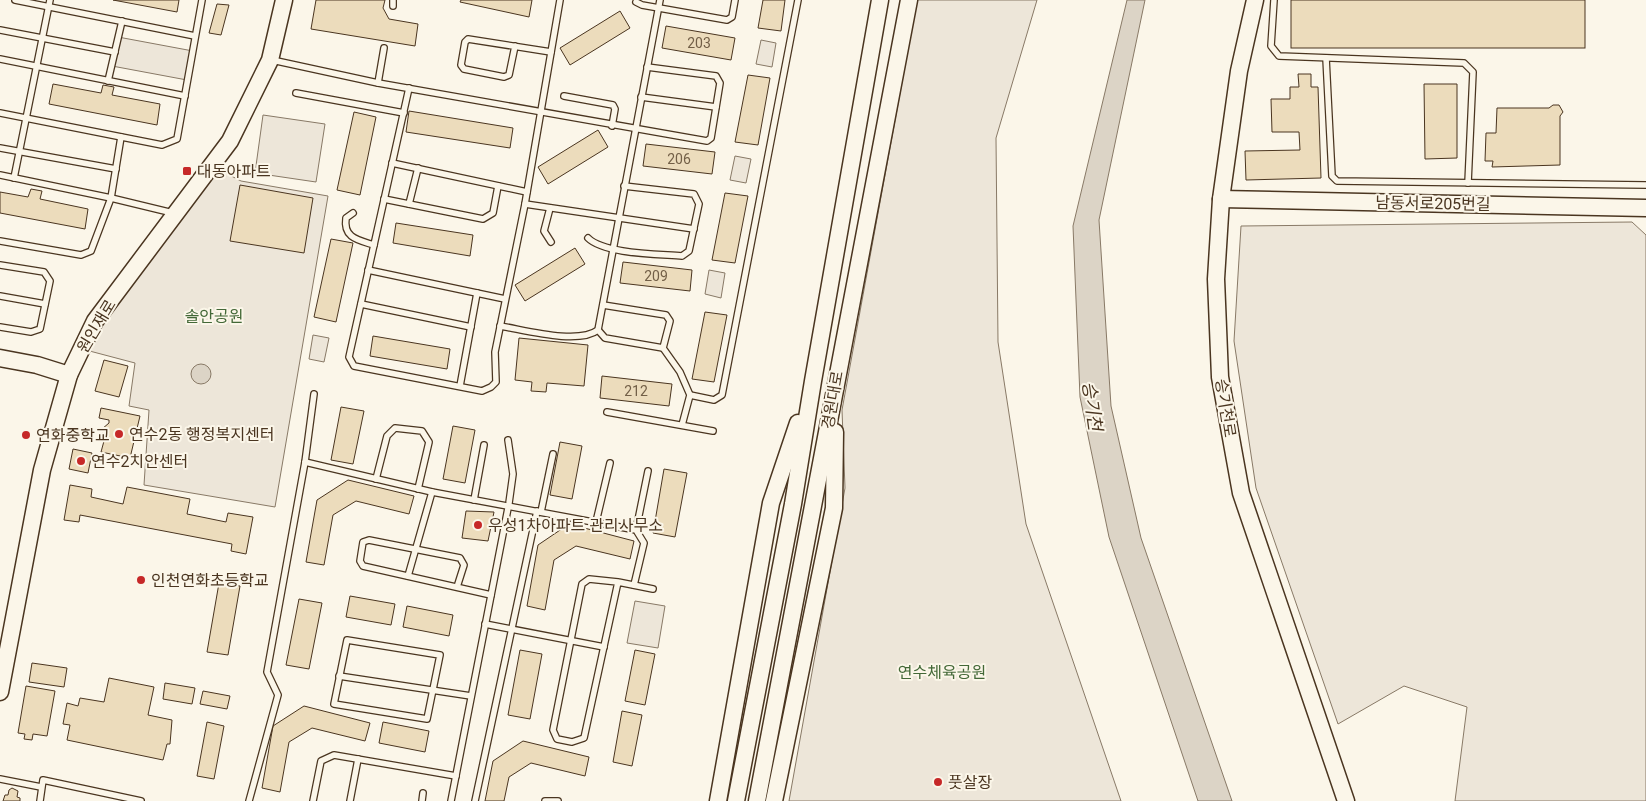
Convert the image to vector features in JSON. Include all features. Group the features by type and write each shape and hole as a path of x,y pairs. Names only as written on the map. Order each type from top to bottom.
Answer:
{"main road":[{"name":"원인재로","path":"0,692 42,470 69,375 95,321 230,141 270,60 284,0"},
{"name":"경원대로","path":"736,801 793,504 880,0"},
{"name":"경원대로","path":"757,801 815,506 835,382 909,0"},
{"name":"승기천로","path":"1255,0 1239,71 1221,199 1216,279 1220,377 1241,493 1346,801"},
{"name":"남동서로205번길","path":"1221,199 1646,208"},
{"path":"0,358 37,365 69,375"},
{"path":"718,801 771,503 813,381"},
{"path":"774,801 834,508 835,382"}],"lane":[{"path":"15,0 49,3 195,36"},
{"path":"0,113 162,145 170,143 177,138 202,0"},
{"path":"409,88 349,357 354,366 482,391 491,387 496,382 495,352 504,299 525,204 560,0"},
{"path":"500,326 577,337 592,335 598,330 634,130 660,0"},
{"path":"636,2 727,20 732,17 734,0"},
{"path":"690,395 714,400 722,395 798,0"},
{"path":"1274,0 1271,46 1279,56 1464,63 1473,72 1468,183"},
{"path":"14,178 49,3"},
{"path":"108,81 122,21"},
{"path":"0,30 115,52"},
{"path":"515,46 509,75 504,77 464,69 461,65 465,42 468,39 515,46 551,52"},
{"path":"378,83 384,48"},
{"path":"1326,58 1332,176 1337,181 1646,185"},
{"path":"0,59 185,96"},
{"path":"270,60 378,83 634,130 707,141 711,138 720,83 716,76 646,67"},
{"path":"296,93 404,113"},
{"path":"564,96 613,105 615,109 612,126"},
{"path":"641,96 716,107"},
{"path":"0,241 81,255 91,251 111,198 121,137"},
{"path":"0,148 116,169"},
{"path":"392,162 526,192"},
{"path":"409,204 418,168"},
{"path":"0,176 111,198 176,214"},
{"path":"384,199 483,219 493,213 498,186"},
{"path":"588,238 594,244 613,249 682,256 689,251 699,204 694,194 624,186"},
{"path":"525,204 694,229"},
{"path":"550,208 544,231 551,242"},
{"path":"352,213 346,218 345,225 348,234 354,239 374,245"},
{"path":"0,265 44,272 50,281 40,329 32,332 0,327"},
{"path":"368,270 504,299"},
{"path":"460,386 477,293"},
{"path":"0,296 45,304"},
{"path":"361,304 471,327"},
{"path":"603,305 666,314 670,321 663,348"},
{"path":"598,330 605,338 663,348 680,372 690,395 682,425"},
{"path":"249,801 278,694 267,672 305,462 314,394"},
{"path":"607,412 712,430"},
{"path":"376,479 387,436 395,428 422,431 429,442 418,489"},
{"path":"451,801 508,506 513,474 508,440"},
{"path":"474,500 484,444"},
{"path":"475,801 510,629 553,454"},
{"path":"305,462 432,492 636,530"},
{"path":"596,522 610,463"},
{"path":"634,585 644,543 636,530 648,471"},
{"path":"408,576 432,492"},
{"path":"457,587 464,565 460,558 369,540 363,542 360,561 363,566 491,595"},
{"path":"618,582 584,738 572,742 557,739 553,730 582,584 589,579 618,582 653,589"},
{"path":"485,624 604,647"},
{"path":"348,640 440,655 433,690 427,719 334,704 348,640"},
{"path":"339,676 471,696"},
{"path":"313,801 321,761 334,755 456,776"},
{"path":"350,801 358,759"},
{"path":"0,779 41,787"},
{"path":"40,801 43,780 113,798 141,801"},
{"path":"422,801 423,793"},
{"path":"545,801 558,801"}],"green space":[{"name":"연수체육공원","path":"917,0 1037,0 996,138 998,342 1026,524 1121,801 789,801 845,488 842,410"},
{"path":"118,37 193,51 187,80 112,66"},
{"path":"761,40 776,43 772,67 756,64"},
{"path":"263,115 325,124 316,182 255,173"},
{"path":"735,156 751,159 746,183 730,180"},
{"name":"솔안공원","path":"212,166 241,181 328,196 275,507 144,485 149,410 129,406 135,363 82,349"},
{"path":"1632,222 1646,235 1646,801 1455,801 1467,707 1404,686 1338,724 1256,488 1234,341 1241,226"},
{"path":"709,270 725,273 721,298 705,294"},
{"path":"313,335 329,338 324,362 309,359"},
{"path":"635,601 665,606 658,648 627,643"}],"water":[{"name":"승기천","path":"1127,0 1145,0 1099,220 1111,406 1141,538 1232,801 1198,801 1109,537 1080,397 1073,226"},
{"path":"201,364 208,367 211,374 208,381 201,384 194,381 191,374 194,367"}],"building":[{"path":"113,0 179,0 177,12"},
{"path":"316,0 385,0 383,8 389,19 418,24 415,46 311,29"},
{"path":"461,0 532,0 529,17 460,2"},
{"path":"763,0 785,0 781,31 758,28"},
{"path":"1291,0 1585,0 1585,48 1291,48"},
{"path":"217,4 229,5 221,35 209,33"},
{"path":"620,11 630,28 570,65 560,48"},
{"path":"666,26 735,38 731,60 662,48"},
{"path":"1298,74 1311,74 1311,87 1318,87 1321,178 1246,180 1245,151 1300,150 1299,132 1272,132 1271,99 1290,99 1290,87 1299,87"},
{"path":"748,75 770,78 758,145 735,142"},
{"path":"53,84 101,93 103,85 114,87 112,95 160,104 157,125 49,104"},
{"path":"1424,84 1457,84 1457,158 1425,159"},
{"path":"1553,105 1559,105 1563,112 1560,116 1560,165 1492,167 1493,161 1485,161 1486,133 1496,133 1497,108 1549,108"},
{"path":"409,111 513,128 510,148 406,132"},
{"path":"354,112 376,117 360,195 337,190"},
{"path":"598,130 608,147 548,184 538,167"},
{"path":"646,144 715,152 712,174 643,166"},
{"path":"240,185 313,198 304,253 230,241"},
{"path":"31,189 42,191 40,199 88,209 85,229 0,213 0,192 28,197"},
{"path":"725,193 748,196 735,263 712,260"},
{"path":"396,223 473,235 470,256 393,243"},
{"path":"331,239 353,243 336,322 314,317"},
{"path":"575,248 585,264 525,301 515,285"},
{"path":"623,262 692,270 690,291 620,283"},
{"path":"705,312 727,315 714,382 692,379"},
{"path":"373,336 450,349 447,369 370,356"},
{"path":"519,338 588,345 584,386 547,383 546,392 531,391 532,382 515,380"},
{"path":"104,360 128,366 119,397 95,391"},
{"path":"602,376 672,384 669,406 600,398"},
{"path":"341,407 364,411 353,464 331,460"},
{"name":"연수2동 행정복지센터","path":"101,408 140,416 130,458 101,452 104,441 102,429 109,423 109,420 99,418"},
{"path":"453,426 475,430 465,483 443,479"},
{"path":"560,442 582,446 572,499 550,495"},
{"name":"연수2치안센터","path":"73,449 92,453 88,473 69,469"},
{"path":"664,469 687,473 675,537 653,533"},
{"path":"348,480 414,496 409,514 356,501 333,515 324,565 306,562 317,500"},
{"path":"70,485 92,489 91,497 123,504 127,487 190,499 187,514 226,522 228,513 253,517 246,554 231,551 232,544 80,515 79,522 64,520"},
{"name":"우성1차아파트 관리사무소","path":"466,511 494,512 488,541 462,538"},
{"path":"569,524 634,541 630,559 576,546 554,560 545,610 527,606 538,545"},
{"path":"219,583 240,586 228,655 207,652"},
{"path":"350,596 395,604 391,625 346,617"},
{"path":"299,599 322,603 309,669 286,665"},
{"path":"407,606 453,615 449,636 403,627"},
{"path":"520,650 542,654 530,719 508,715"},
{"path":"635,650 655,654 645,705 625,701"},
{"path":"32,663 67,668 64,687 29,682"},
{"path":"109,678 154,687 148,715 172,720 170,744 167,744 163,760 67,740 70,725 63,724 67,703 78,706 80,698 104,702"},
{"path":"165,683 195,688 192,704 163,699"},
{"path":"26,686 55,691 47,736 33,734 32,740 24,739 25,734 18,733"},
{"path":"203,691 230,696 227,709 200,704"},
{"path":"304,706 370,723 365,741 312,728 289,742 280,792 262,788 273,726"},
{"path":"622,711 642,715 632,766 613,762"},
{"path":"207,722 224,726 214,779 197,776"},
{"path":"383,722 429,731 425,752 379,743"},
{"path":"523,741 589,757 585,776 531,763 509,777 504,801 485,801 493,761"},
{"path":"12,788 18,791 17,797 20,798 20,801 3,801 5,795 8,795 9,790"}],"place":[{"name":"대동아파트","path":"187,171"},
{"name":"연수2동 행정복지센터","path":"119,434"},
{"name":"연화중학교","path":"26,435"},
{"name":"연수2치안센터","path":"81,461"},
{"name":"우성1차아파트 관리사무소","path":"478,525"},
{"name":"인천연화초등학교","path":"141,580"},
{"name":"풋살장","path":"938,782"}]}
